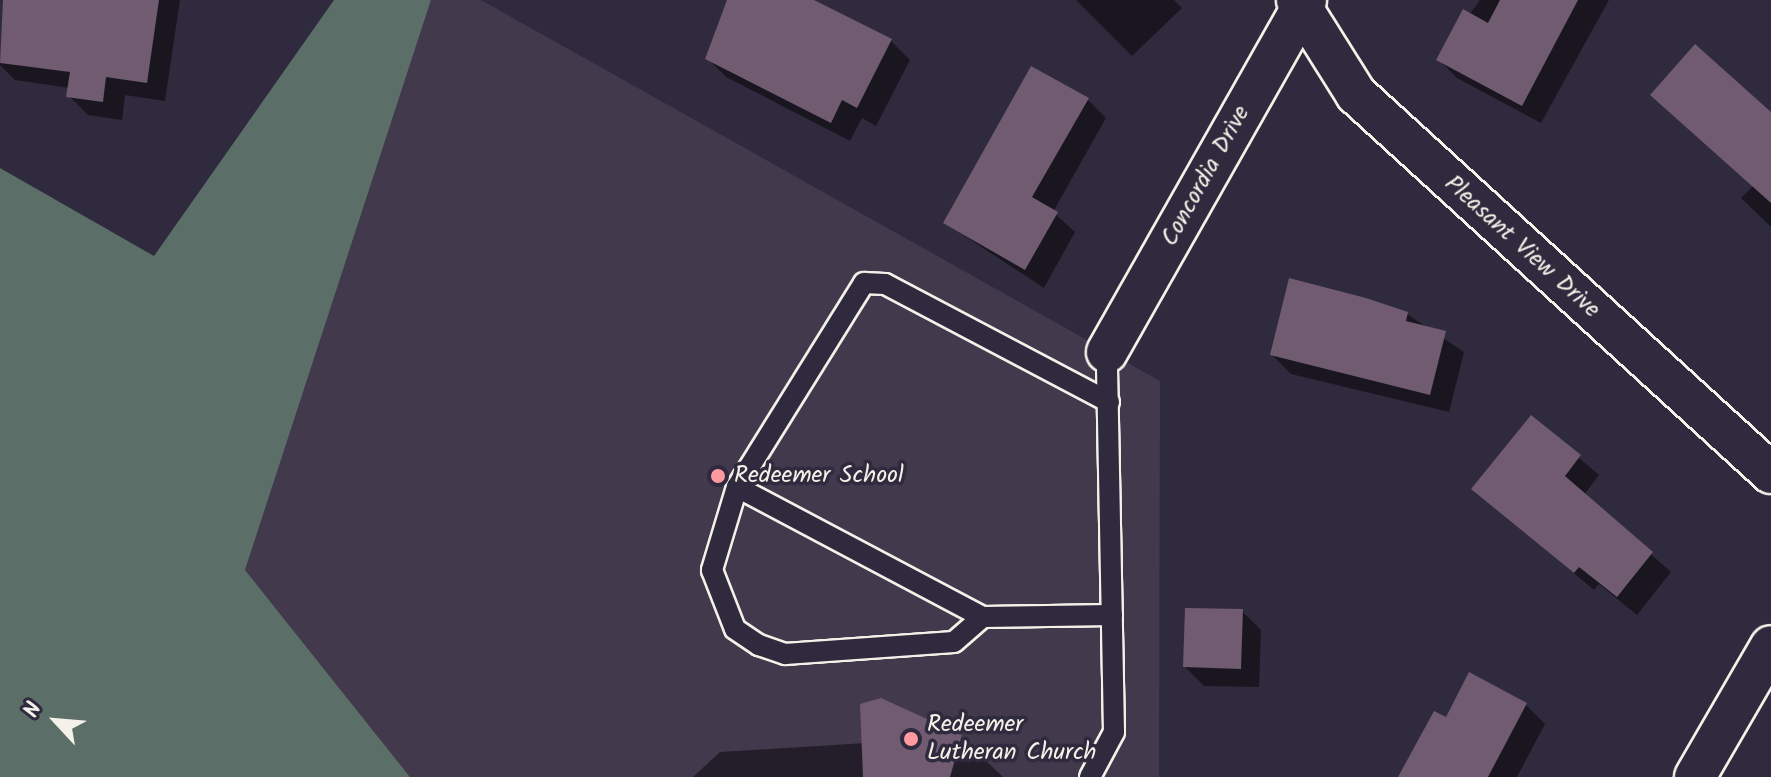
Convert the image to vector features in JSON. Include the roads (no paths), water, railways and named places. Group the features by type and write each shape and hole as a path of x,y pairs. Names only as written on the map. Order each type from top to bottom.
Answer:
{"street":[{"name":"Concordia Drive","path":"1107,352 1301,3"},
{"name":"Pleasant View Drive","path":"1301,3 1356,94 1771,473"},
{"path":"1695,777 1771,646"}],"lane":[{"path":"983,617 954,642 785,654 759,645 735,629 712,570 737,487 864,283 885,284 1109,402"},
{"path":"1090,777 1114,732 1107,352"},
{"path":"737,487 983,617 1112,615"}],"place":[{"name":"Redeemer School","path":"718,476"},
{"name":"Redeemer Lutheran Church","path":"911,739"}]}
